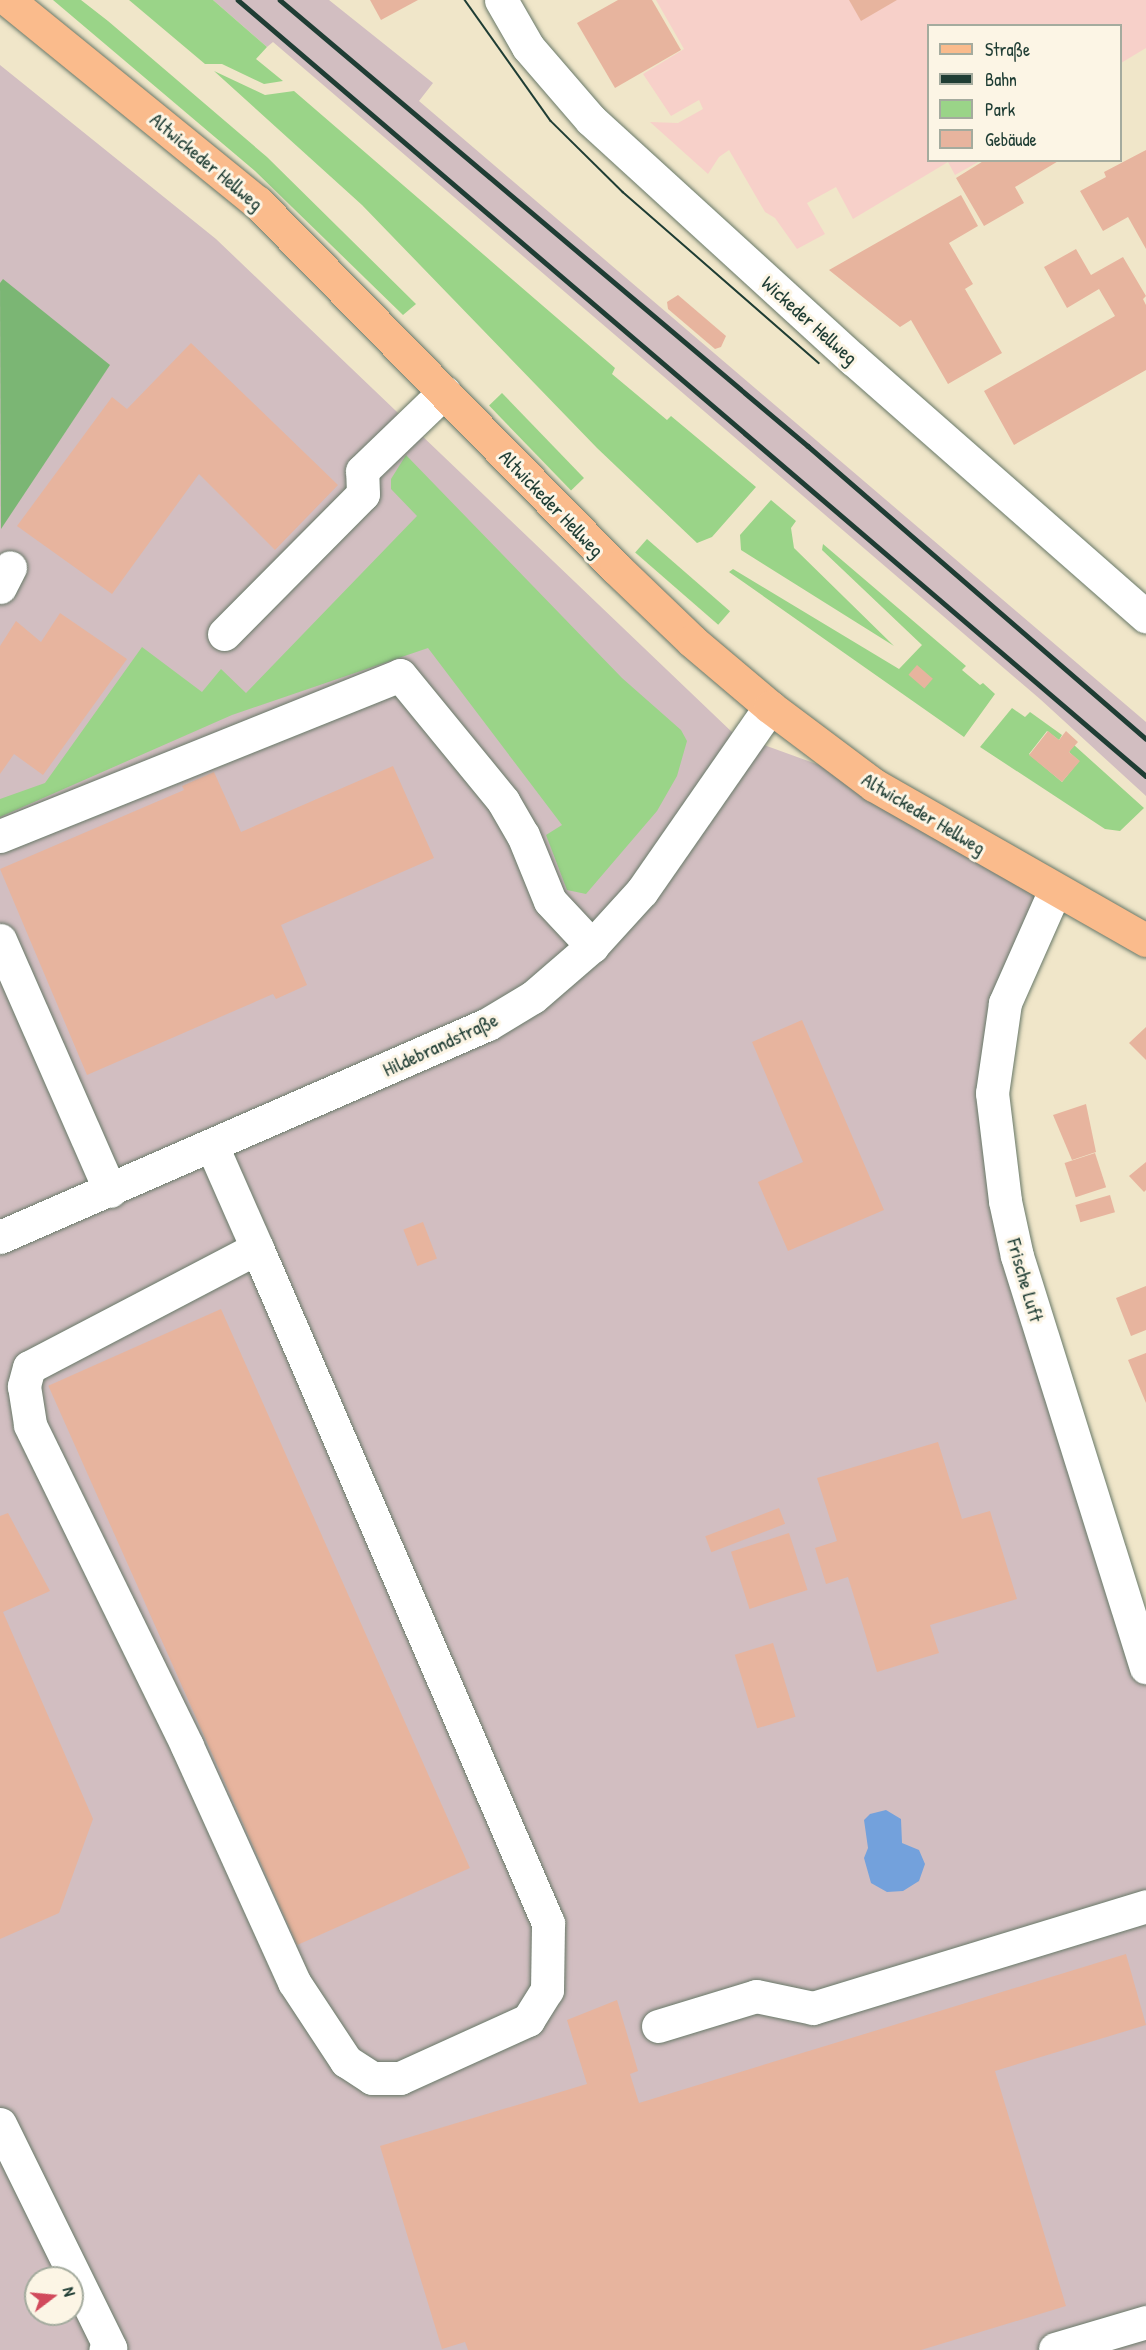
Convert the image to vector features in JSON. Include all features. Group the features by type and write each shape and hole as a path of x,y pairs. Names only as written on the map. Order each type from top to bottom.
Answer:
{"main road":[{"name":"Altwickeder Hellweg","path":"8,0 257,202 616,568 692,641 770,707 874,785 1146,940"}],"street":[{"name":"Wickeder Hellweg","path":"501,0 528,47 591,120 854,359 1146,616"},
{"path":"224,634 363,494 362,471 444,392"},
{"path":"0,836 400,675 503,801 523,835 550,901 592,946"},
{"name":"Hildebrandstraße","path":"4,1226 110,1191 488,1024 555,980 592,946 642,891 770,707"},
{"name":"Frische Luft","path":"1055,890 1005,1003 993,1104 1005,1201 1017,1256 1146,1666"},
{"path":"0,940 110,1191"},
{"path":"212,1146 257,1248 548,1923 547,1990 528,2020 400,2078 372,2078 346,2061 294,1982 187,1746 30,1425 24,1386 29,1367 257,1248"},
{"path":"658,2026 756,1996 813,2008 1146,1906"},
{"path":"0,2124 110,2348 105,2350"},
{"path":"1055,2349 1146,2322"}],"shaded area":[{"path":"213,0 329,0 433,83 419,101 1146,722 1146,796 1040,699 273,42 267,47"},
{"path":"656,0 1146,0 1146,48 1122,62 1122,24 927,24 927,162 948,162 853,219 836,187 807,203 825,234 797,249 775,218 765,212 729,150 719,157 708,174 650,122 678,123 703,109 699,100 671,116 643,74 684,49"},
{"path":"0,65 216,239 734,734 874,785 1055,890 1005,1003 1005,1201 1146,1667 1146,2350 0,2350"},
{"path":"948,162 978,162 955,175"}],"green space":[{"path":"53,0 81,0 108,21 267,157 416,304 403,315 255,171"},
{"path":"129,0 213,0 267,47 256,59 283,81 264,84 222,64 205,64"},
{"path":"214,71 265,95 294,91 615,368 612,374 667,420 671,416 756,487 712,537 697,543 597,448 362,205"},
{"path":"3,279 110,365 1,529 0,283"},
{"path":"502,393 584,478 571,490 489,406"},
{"path":"406,455 622,678 681,730 687,741 677,776 657,811 586,894 567,890 546,835 562,825 428,648 232,715 0,817 0,799 45,783 142,647 202,692 221,669 246,693 417,516 391,489 391,479"},
{"path":"771,500 796,521 791,528 794,548 894,646 741,550 740,535"},
{"path":"647,539 730,611 718,625 635,553"},
{"path":"823,544 966,666 962,670 980,685 983,683 995,694 964,737 729,572 733,569 899,669 922,645 822,550"},
{"path":"1012,708 1025,717 1030,712 1062,735 1059,740 1047,731 1029,754 1062,782 1079,761 1069,752 1074,745 1144,808 1120,831 1105,829 980,747"}],"water":[{"path":"886,1810 901,1819 902,1843 919,1850 925,1864 919,1881 903,1891 887,1892 871,1883 864,1858 868,1848 864,1820 870,1814"}],"building":[{"path":"370,0 418,0 381,20"},
{"path":"618,0 652,0 681,50 615,88 577,23"},
{"path":"849,0 897,0 861,21"},
{"path":"1146,150 1146,249 1128,217 1103,231 1080,191 1106,177 1104,172"},
{"path":"982,162 1057,162 1015,187 1024,203 984,226 956,178"},
{"path":"961,195 978,226 949,243 973,284 960,292 965,289 1002,353 948,384 911,320 900,327 829,270"},
{"path":"1076,249 1091,275 1123,257 1146,296 1143,299 1146,305 1146,370 1014,445 984,391 1115,316 1099,289 1067,308 1044,267"},
{"path":"678,295 726,336 721,347 715,349 668,309 667,302"},
{"path":"191,343 338,485 275,550 199,474 112,594 17,526 112,397 127,409"},
{"path":"60,613 127,659 43,775 14,754 0,774 0,646 16,621 41,642"},
{"path":"917,665 933,679 924,689 908,675"},
{"path":"1048,731 1059,740 1066,731 1078,742 1069,752 1080,761 1062,782 1029,755"},
{"path":"393,766 434,858 281,925 307,985 276,999 273,994 87,1075 0,869 184,790 182,786 214,772 241,832"},
{"path":"802,1020 884,1210 788,1251 758,1182 803,1162 752,1042"},
{"path":"1146,1027 1146,1060 1129,1043"},
{"path":"1086,1104 1096,1152 1072,1160 1053,1115"},
{"path":"1095,1153 1106,1187 1076,1197 1065,1163"},
{"path":"1146,1162 1146,1190 1144,1192 1129,1176"},
{"path":"1110,1195 1115,1212 1080,1222 1075,1205"},
{"path":"423,1222 437,1258 417,1266 403,1230"},
{"path":"1146,1286 1146,1330 1131,1336 1116,1298"},
{"path":"221,1309 470,1868 297,1945 48,1386"},
{"path":"1146,1353 1146,1403 1128,1360"},
{"path":"938,1442 962,1519 990,1511 1017,1599 930,1625 939,1653 877,1672 848,1577 826,1584 815,1548 837,1541 817,1478"},
{"path":"779,1508 785,1524 711,1552 705,1536"},
{"path":"8,1513 50,1591 3,1612 93,1819 59,1913 0,1939 0,1516"},
{"path":"789,1533 808,1590 750,1609 731,1552"},
{"path":"773,1643 796,1717 757,1728 735,1655"},
{"path":"1126,1954 1146,2025 995,2071 1066,2306 921,2350 468,2350 465,2342 442,2349 380,2146 587,2084 567,2020 617,2000 638,2071 630,2074 639,2103"}],"tram line":[{"path":"465,0 551,121 623,192 819,363"}],"railway":[{"path":"238,0 1146,776"},
{"path":"280,0 808,446 1146,739"}]}
